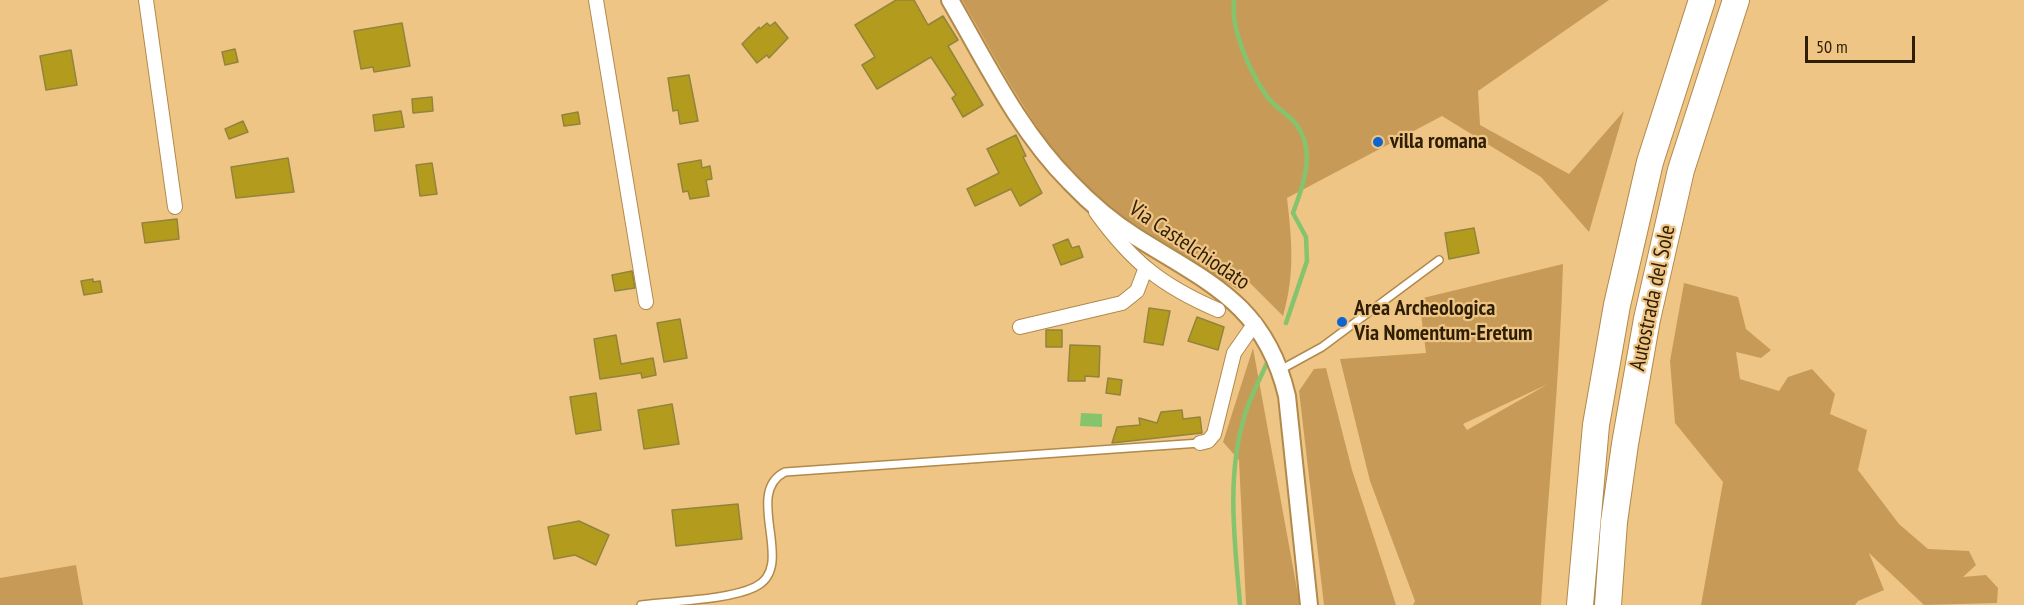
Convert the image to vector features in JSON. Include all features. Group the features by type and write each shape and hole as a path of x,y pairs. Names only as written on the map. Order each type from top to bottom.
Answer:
{"highway":[{"name":"Autostrada del Sole","path":"1580,605 1596,425 1617,305 1650,162 1702,0"},
{"name":"Autostrada del Sole","path":"1608,605 1614,522 1623,455 1647,319 1681,170 1736,0"}],"street":[{"path":"146,0 175,207"},
{"path":"596,0 646,302"},
{"name":"Via Castelchiodato","path":"950,0 1029,132 1063,176 1088,201 1135,237 1222,291 1254,323 1264,337 1280,370 1290,423 1309,605"},
{"path":"1088,201 1123,248 1145,270 1174,289 1218,310"},
{"path":"1020,327 1122,303 1137,291 1145,270"},
{"path":"1200,443 1208,441 1214,434 1234,353 1254,323"}],"lane":[{"path":"1280,370 1322,347 1439,260"},
{"path":"641,605 740,592 762,583 769,571 771,556 768,491 773,480 785,472 1200,443"}],"shaded area":[{"path":"962,0 1609,0 1478,91 1480,125 1569,174 1624,111 1589,232 1541,177 1442,116 1287,198 1291,272 1283,316 1250,283 1240,291 1137,229 1097,198 1073,174 1032,118"},
{"path":"1563,264 1557,392 1541,605 1413,605 1415,601 1370,481 1340,359 1426,353 1419,299","holes":["1548,384 1467,430 1463,424"]},
{"path":"1684,283 1738,297 1746,329 1771,350 1761,358 1736,352 1740,379 1779,391 1788,377 1812,369 1835,394 1830,414 1867,430 1858,470 1899,524 1928,549 1969,551 1976,565 1963,577 1986,575 1998,588 1997,603 1924,605 1869,553 1884,590 1858,601 1855,605 1701,605 1723,482 1675,423 1670,361"},
{"path":"1253,348 1299,605 1246,605 1239,460 1223,442"},
{"path":"1326,368 1352,470 1396,605 1324,605 1299,391 1314,369"},
{"path":"1081,413 1102,414 1102,427 1080,426"},
{"path":"76,565 83,605 0,605 0,578"}],"building":[{"path":"896,0 914,0 928,25 943,16 958,40 948,46 983,105 963,117 952,98 956,95 931,57 877,89 862,65 875,57 855,25"},
{"path":"775,22 788,38 769,58 767,55 757,63 742,44 759,27 760,29 767,23 770,26"},
{"path":"402,23 410,66 374,72 373,67 361,69 354,31"},
{"path":"235,49 238,62 225,65 222,52"},
{"path":"71,50 77,85 46,90 40,56"},
{"path":"689,75 698,121 680,124 678,110 673,111 668,78"},
{"path":"432,97 433,111 413,113 412,99"},
{"path":"401,111 404,127 375,131 373,115"},
{"path":"578,112 580,124 564,126 562,115"},
{"path":"243,121 248,132 229,139 225,129"},
{"path":"1016,135 1026,156 1023,157 1042,193 1020,206 1011,189 975,206 967,189 999,173 987,149"},
{"path":"288,158 294,192 236,198 231,167"},
{"path":"701,160 702,168 710,166 712,179 706,180 709,196 690,199 688,191 683,192 678,164"},
{"path":"432,163 437,194 420,196 416,165"},
{"path":"177,219 179,239 145,243 142,223"},
{"path":"1474,228 1479,253 1449,259 1445,233"},
{"path":"1068,239 1072,248 1079,246 1083,257 1061,265 1053,245"},
{"path":"632,271 635,288 615,291 612,275"},
{"path":"93,279 93,282 100,281 102,292 84,295 81,281"},
{"path":"1149,308 1170,311 1163,345 1144,342"},
{"path":"1197,317 1224,327 1218,350 1188,341"},
{"path":"680,319 687,358 664,362 657,323"},
{"path":"1046,330 1062,330 1062,347 1046,347"},
{"path":"616,335 621,364 653,358 656,375 642,378 641,373 600,379 594,339"},
{"path":"1070,345 1100,346 1099,377 1085,376 1085,381 1068,381"},
{"path":"1108,378 1122,380 1120,395 1106,393"},
{"path":"596,393 601,430 576,434 570,397"},
{"path":"672,404 679,444 644,449 638,410"},
{"path":"1182,410 1183,419 1200,417 1202,433 1112,443 1117,427 1140,425 1139,418 1157,423 1161,412"},
{"path":"738,504 742,539 676,546 672,510"},
{"path":"579,521 609,535 596,565 575,555 554,559 548,527"}],"waterway":[{"path":"1234,0 1235,23 1248,62 1270,100 1298,126 1305,142 1307,162 1293,213 1306,237 1307,261 1286,323"},
{"path":"1240,605 1233,511 1235,464 1246,411 1267,363"}],"place":[{"name":"villa romana","path":"1378,142"},
{"name":"Area Archeologica Via Nomentum-Eretum","path":"1342,322"}]}
